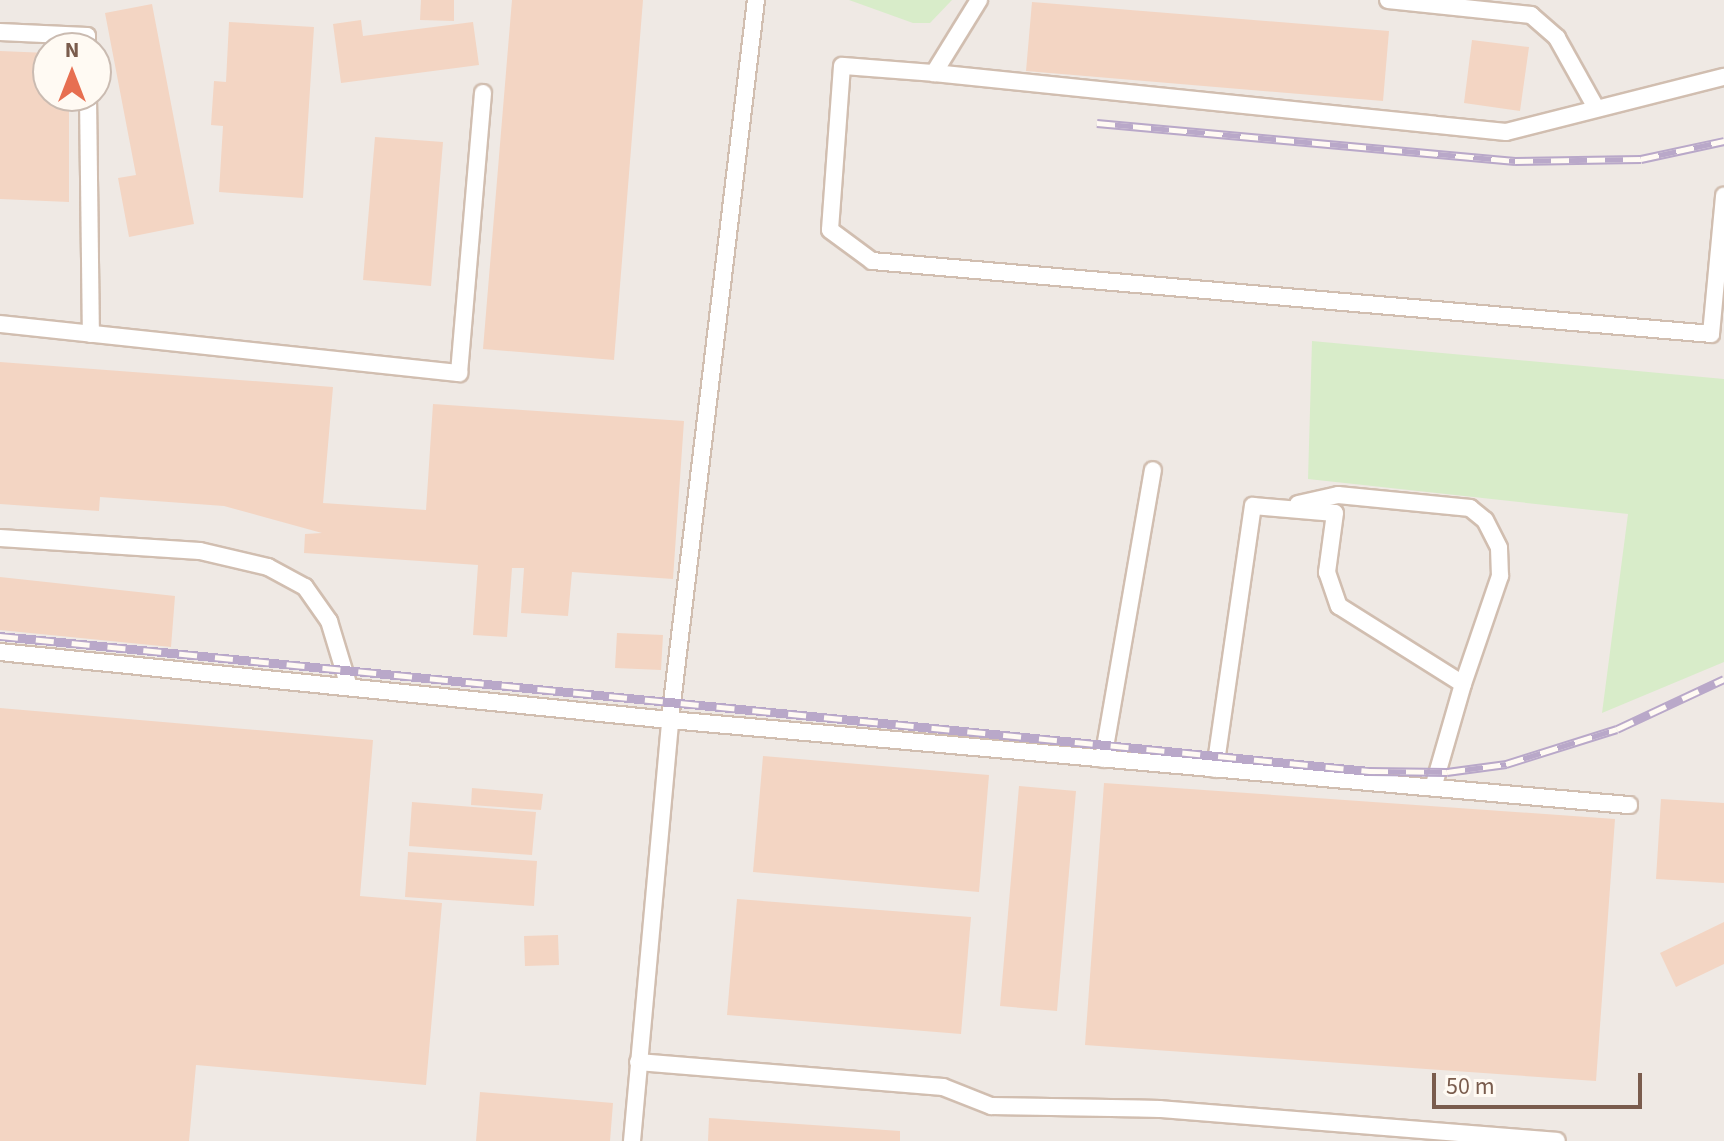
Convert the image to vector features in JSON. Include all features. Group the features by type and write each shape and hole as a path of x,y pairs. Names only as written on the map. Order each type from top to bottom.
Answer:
{"lane":[{"path":"632,1141 670,720 756,0"},
{"path":"934,73 979,0"},
{"path":"1388,0 1531,15 1557,38 1595,106"},
{"path":"0,32 32,33"},
{"path":"1724,77 1595,106 1506,132 842,66 830,230 872,261 1711,334 1724,196"},
{"path":"0,324 459,373 483,93"},
{"path":"88,112 91,334"},
{"path":"1103,759 1153,470"},
{"path":"1281,508 1338,495 1470,508 1485,520 1499,548 1500,576 1463,684 1433,788"},
{"path":"1215,769 1253,506 1335,513 1327,572 1339,606 1463,684"},
{"path":"0,538 200,551 268,567 305,587 329,621 349,687"},
{"path":"0,652 670,720 1629,805"},
{"path":"638,1062 943,1087 991,1106 1160,1109 1557,1141"}],"shaded area":[{"path":"0,0 1724,0 1724,1141 0,1141"}],"green space":[{"path":"849,0 952,0 930,23 913,23"},
{"path":"1312,341 1724,379 1724,662 1602,713 1628,514 1308,479"}],"building":[{"path":"421,0 454,0 454,21 420,20"},
{"path":"512,0 643,0 614,360 483,349"},
{"path":"1032,2 1389,31 1383,101 1026,71"},
{"path":"152,4 194,224 129,237 118,178 136,175 112,50 112,32 109,32 105,13"},
{"path":"361,20 363,36 473,22 479,65 341,83 333,24"},
{"path":"229,22 314,27 303,198 219,192 223,126 211,125 214,81 226,82"},
{"path":"1472,40 1529,47 1520,111 1464,103"},
{"path":"0,51 32,52 32,112 69,112 69,202 0,199"},
{"path":"375,137 443,142 431,286 363,280"},
{"path":"0,362 333,387 323,503 426,510 433,404 684,421 673,579 572,572 568,616 521,613 524,568 512,568 507,637 473,635 478,565 304,553 305,534 322,533 224,506 100,497 99,511 0,504"},
{"path":"0,577 175,596 171,647 0,630"},
{"path":"617,633 663,635 661,670 615,668"},
{"path":"0,708 373,740 360,896 442,903 426,1085 196,1065 189,1141 0,1141"},
{"path":"763,756 989,775 979,892 753,872"},
{"path":"1104,783 1615,819 1596,1081 1085,1045"},
{"path":"1019,786 1076,791 1057,1011 1000,1006"},
{"path":"472,788 543,794 541,810 471,805"},
{"path":"1661,799 1724,803 1724,883 1656,879"},
{"path":"412,802 536,812 532,855 409,846"},
{"path":"408,852 537,861 534,906 405,897"},
{"path":"737,899 971,917 961,1034 727,1015"},
{"path":"1724,922 1724,964 1676,987 1660,953"},
{"path":"558,935 559,965 525,966 524,936"},
{"path":"480,1092 613,1103 610,1141 476,1141"},
{"path":"709,1118 900,1131 900,1141 708,1141"}],"railway":[{"path":"1097,123 1515,161 1641,159 1724,141"},
{"path":"0,636 1370,771 1447,772 1506,764 1617,729 1724,679"}]}
